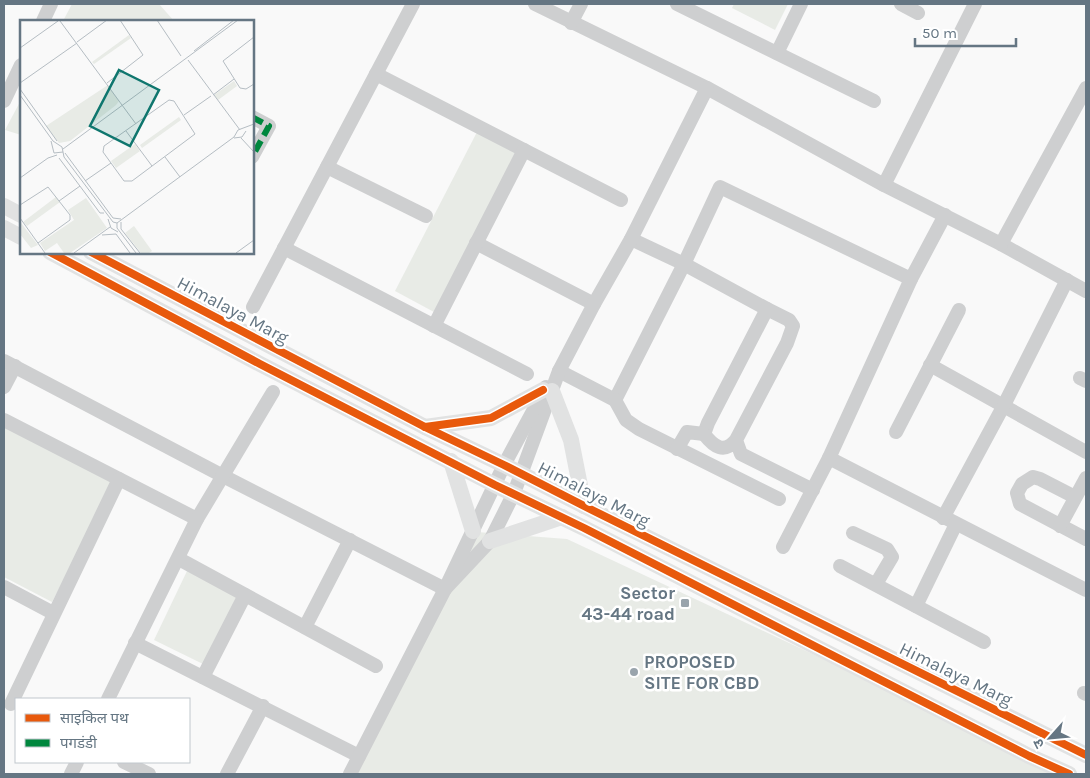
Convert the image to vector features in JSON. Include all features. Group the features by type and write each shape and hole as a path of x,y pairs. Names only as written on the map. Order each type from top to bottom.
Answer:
{"main road":[{"path":"4,206 20,214"},
{"path":"4,228 20,236"},
{"name":"Himalaya Marg","path":"54,254 260,364 1029,756 1069,774"},
{"name":"Himalaya Marg","path":"95,254 425,427 1086,755"},
{"path":"425,427 490,418 548,390 571,440 584,506"},
{"path":"451,461 473,531"},
{"path":"490,540 562,517"}],"street":[{"path":"43,20 51,4"},
{"path":"253,307 413,4"},
{"path":"535,4 707,88 884,185 1001,244 1086,291"},
{"path":"571,23 581,4"},
{"path":"677,4 874,101"},
{"path":"777,53 801,4"},
{"path":"901,4 918,13"},
{"path":"884,185 975,4"},
{"path":"4,101 20,67"},
{"path":"376,74 621,200"},
{"path":"350,774 445,588 504,465 560,370 594,304 631,239 707,88"},
{"path":"1001,244 1086,88"},
{"path":"254,118 268,126 254,153"},
{"path":"434,326 524,150"},
{"path":"327,166 426,216"},
{"path":"615,400 684,264 720,187 911,279"},
{"path":"783,547 829,458 911,279 945,215"},
{"path":"631,239 684,264 789,320 794,326 784,349 736,440 731,446 723,448 712,444 704,434 687,432 676,449"},
{"path":"476,243 594,304"},
{"path":"284,248 527,374"},
{"path":"916,606 950,521 1004,405 1067,280"},
{"path":"704,434 766,308"},
{"path":"896,432 959,310"},
{"path":"4,387 9,364 223,476 445,588"},
{"path":"930,365 1086,452"},
{"path":"560,370 615,400 626,420 639,429 779,499"},
{"path":"445,588 490,540 522,474 548,390"},
{"path":"108,698 198,519 274,392"},
{"path":"4,420 198,519"},
{"path":"736,440 741,454 813,490"},
{"path":"829,458 1086,590"},
{"path":"1075,497 1040,479 1033,478 1022,484 1017,493 1020,504 1086,539"},
{"path":"1060,526 1086,478"},
{"path":"10,704 119,479"},
{"path":"852,533 886,550 892,557 876,584"},
{"path":"305,627 350,540"},
{"path":"179,559 376,666"},
{"path":"840,566 984,642"},
{"path":"4,587 53,613"},
{"path":"203,677 245,595"},
{"path":"135,643 359,756"},
{"path":"228,774 263,706"},
{"path":"126,763 149,774"}],"shaded area":[{"path":"72,4 159,4 173,20 64,20"},
{"path":"734,4 788,4 775,30 732,8"},
{"path":"20,102 20,135 5,130"},
{"path":"477,132 517,153 434,312 395,291"},
{"path":"4,426 113,483 52,602 4,577"},
{"name":"PROPOSED SITE FOR CBD","path":"477,532 567,539 1069,774 350,774"},
{"path":"188,569 239,594 205,665 154,640"}],"marked path":[{"path":"254,118 269,126 254,153"}],"cycle path":[{"path":"54,254 260,364 495,485 584,528 1029,756 1069,774"},
{"path":"95,254 425,427 1086,755"},
{"path":"425,427 491,418 543,390"}],"place":[{"name":"Sector 43-44 road","path":"685,603"},
{"name":"PROPOSED SITE FOR CBD","path":"634,672"}]}
